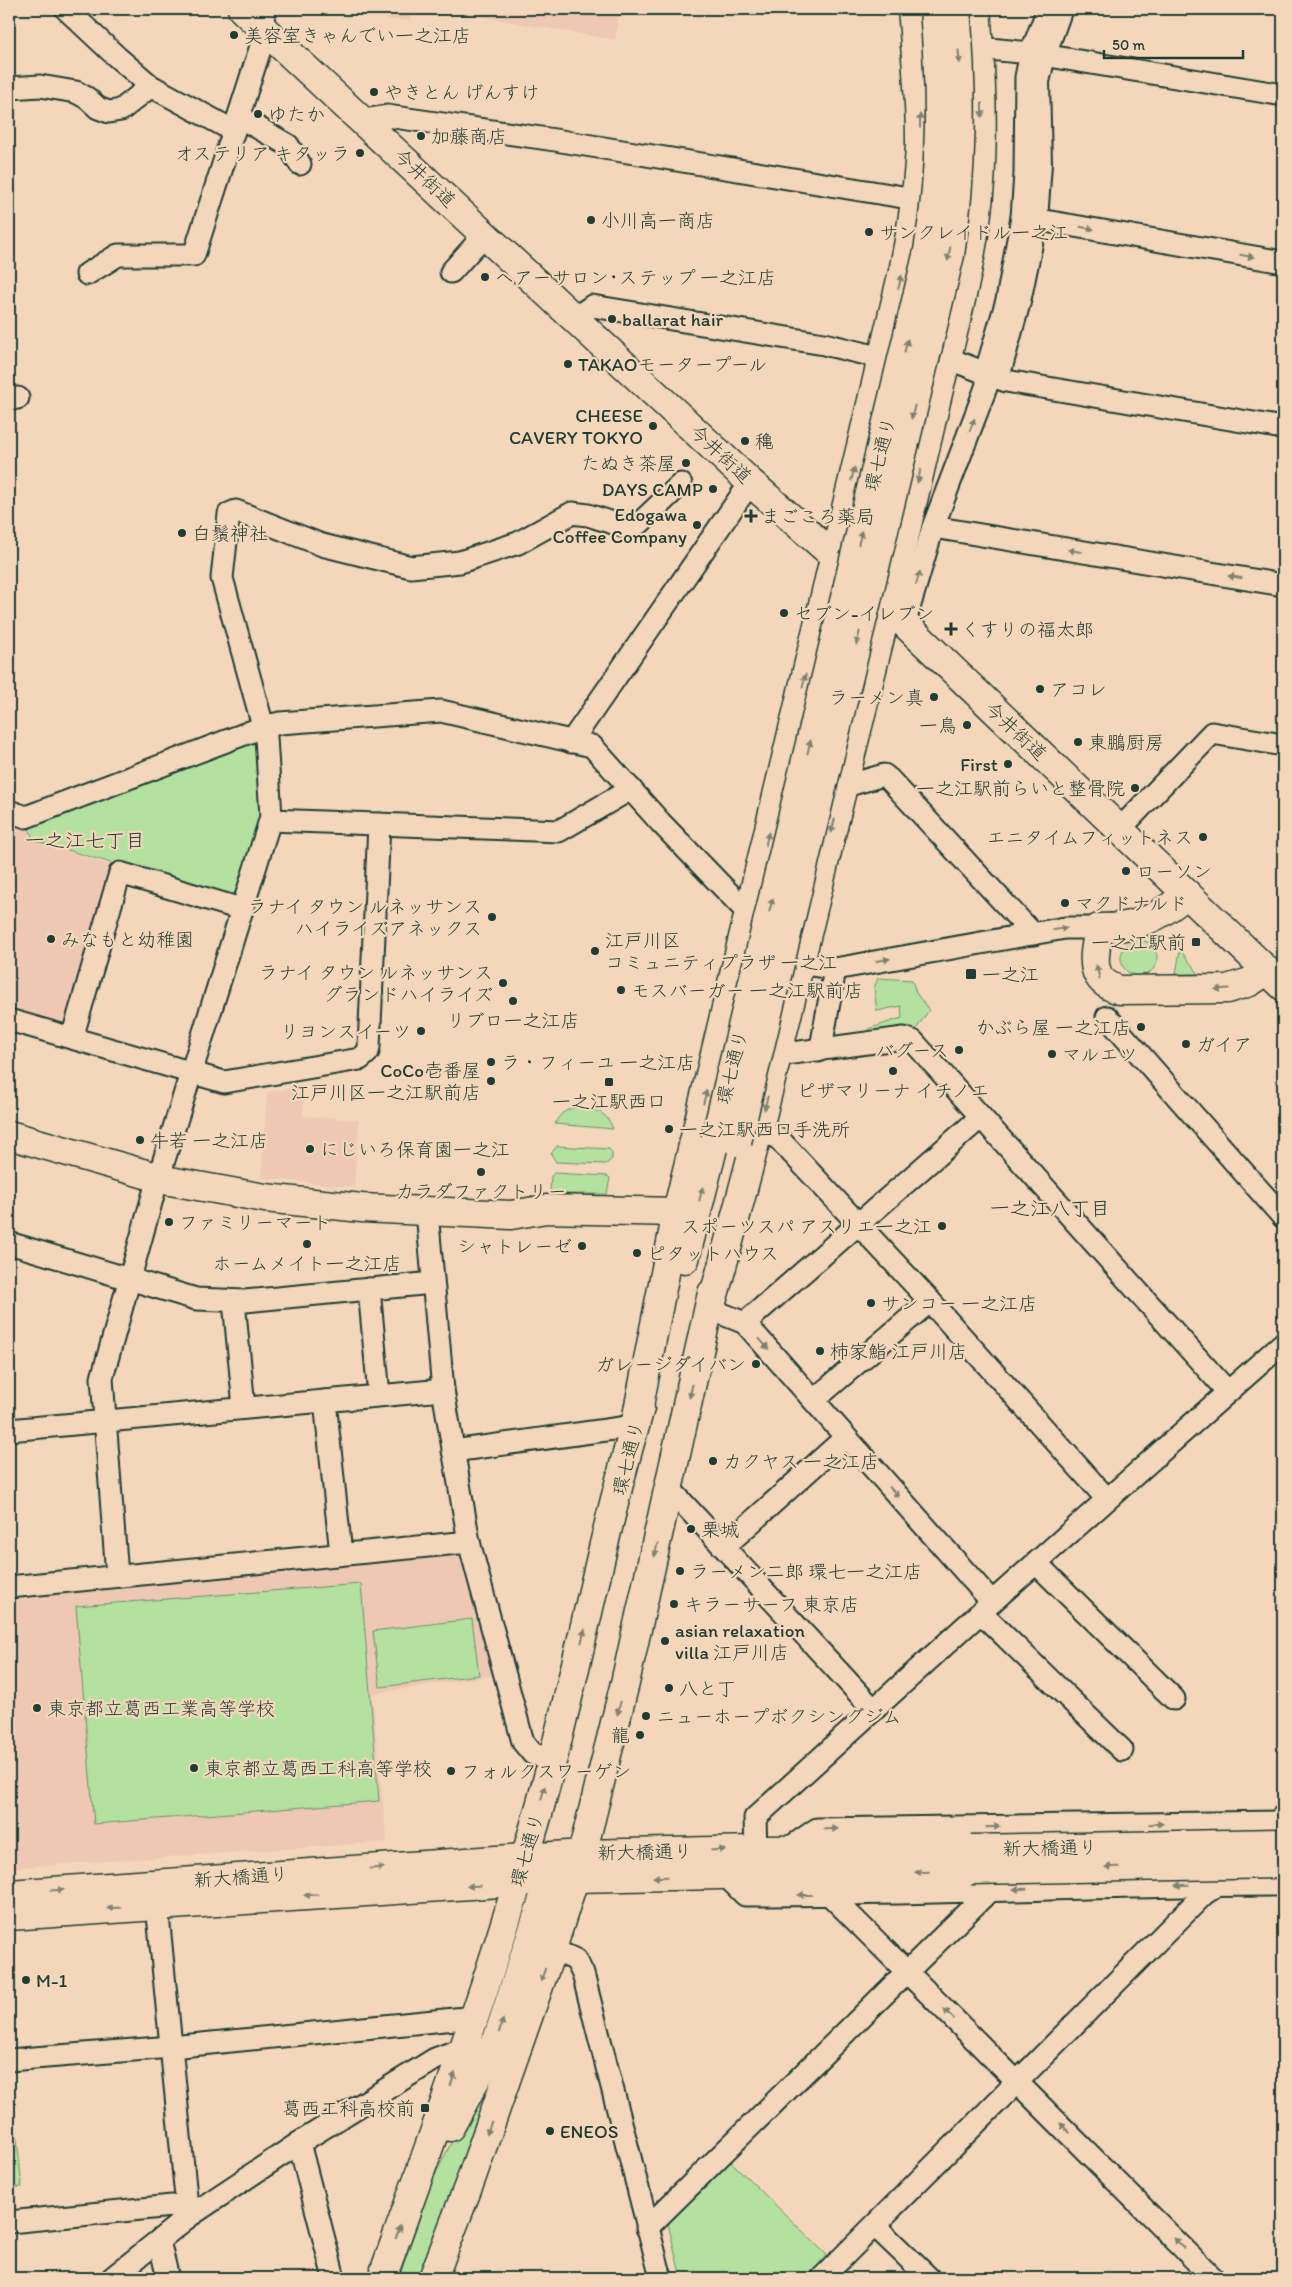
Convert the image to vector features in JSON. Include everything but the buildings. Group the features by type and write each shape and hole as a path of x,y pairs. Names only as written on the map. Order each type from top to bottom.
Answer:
{"main road":[{"name":"今井街道","path":"242,9 263,19 364,120 484,234 752,484 833,555 1275,978"},
{"path":"635,1426 677,1212 833,555 904,267 915,200 920,144 920,103 912,9"},
{"name":"環七通り","path":"433,2278 470,2182 552,1949 569,1871 625,1683 710,1309 728,1184 737,1138 936,208 940,88 934,9"},
{"name":"環七通り","path":"382,2278 476,2017 518,1883 552,1758 635,1426 682,1272 737,1138 950,255 957,209 962,129 962,88 956,9"},
{"path":"737,1138 778,1055 842,787 896,617 947,358 966,274 980,185 982,131 976,9"},
{"path":"1187,894 1164,913 1145,923 1119,928 1099,928 1096,947 1096,972 1106,986 1120,990 1227,989 1250,982 1275,978"},
{"path":"9,1135 158,1178 265,1198 427,1212 511,1215 546,1209 677,1212"},
{"name":"新大橋通り","path":"9,1894 525,1857 569,1871 726,1876 971,1860 1282,1826"},
{"name":"新大橋通り","path":"9,1916 518,1883 569,1871 756,1850 788,1849 971,1860 1283,1864"},
{"path":"413,2192 497,2040 569,1871"}],"street":[{"path":"66,9 117,58 151,86 288,145 300,164"},
{"path":"1039,55 1048,9"},
{"path":"896,617 987,386 994,375 1008,300 1031,219 1025,174 1026,76 1064,9"},
{"path":"87,274 118,255 194,255 262,43 263,19"},
{"path":"979,48 1039,55 1283,94"},
{"path":"9,88 40,86 76,92 87,98 98,108 109,112 121,110 151,86"},
{"path":"364,120 387,116 555,140 915,200"},
{"path":"1031,219 1283,262"},
{"path":"451,272 484,234"},
{"path":"575,318 592,306 824,344 882,358"},
{"path":"947,358 994,375 1283,428"},
{"path":"117,1576 102,1378 158,1178 270,820 266,737 222,578 229,514 236,511 322,545 410,568 427,567 460,562 518,543 572,513 588,515 629,528 640,522 681,484"},
{"path":"571,742 741,496 752,484"},
{"path":"933,527 1283,585"},
{"path":"9,811 26,817 262,727 280,723 441,711 592,746 661,823 749,914"},
{"path":"1120,829 1212,733 1283,745"},
{"path":"842,787 884,775 1033,934"},
{"path":"270,820 558,831 631,788"},
{"path":"9,1020 224,1082 355,1061 368,1052 379,824"},
{"path":"72,1038 120,873 242,909"},
{"path":"800,964 835,969 1065,928 1099,928"},
{"path":"818,1051 822,1042 835,969"},
{"path":"1107,1017 1283,1217"},
{"path":"778,1055 904,1038 913,1041 1228,1392"},
{"path":"745,1323 981,1117"},
{"path":"737,1138 778,1138 930,1301 1107,1499"},
{"path":"427,1212 443,1390 469,1542 523,1742 533,1754 552,1758"},
{"path":"9,1243 196,1299 234,1301 433,1283"},
{"path":"369,1289 379,1396"},
{"path":"234,1301 244,1408"},
{"path":"814,1400 930,1301"},
{"path":"710,1309 745,1323 814,1400 845,1438 934,1534 986,1607 1122,1750"},
{"path":"756,1850 755,1818 986,1607 1283,1343"},
{"path":"9,1430 443,1390"},
{"path":"325,1401 340,1554"},
{"path":"453,1451 635,1426"},
{"path":"725,1546 845,1438"},
{"path":"670,1489 725,1546 874,1710"},
{"path":"9,1587 469,1542"},
{"path":"1036,1563 1174,1699"},
{"path":"788,1849 817,1829 1282,1826"},
{"path":"822,2278 1204,1894 1218,1885 1282,1826"},
{"path":"726,1876 745,1895 830,1895 1283,1885"},
{"path":"647,2228 990,1890"},
{"path":"830,1895 1214,2278"},
{"path":"157,1905 188,2217"},
{"path":"552,1949 576,1960 583,1974 661,2278"},
{"path":"9,2060 172,2047 476,2017"},
{"path":"112,2278 188,2217 299,2144 435,2059 464,2048"},
{"path":"299,2144 334,2278"},
{"path":"9,2222 172,2206 188,2217"},
{"path":"875,2226 929,2278"},
{"path":"159,2241 168,2278"}],"shaded area":[{"path":"366,9 412,9 410,21 385,19 371,14"},
{"path":"437,9 620,9 615,40"},
{"name":"みなもと幼稚園","path":"9,820 26,826 32,841 113,866 68,1025 64,1027 9,1012"},
{"name":"にじいろ保育園一之江","path":"304,1086 303,1116 359,1120 354,1187 261,1178 267,1092"},
{"name":"東京都立葛西工科高等学校","path":"456,1550 464,1557 496,1675 372,1694 387,1842 9,1868 9,1595"}],"green space":[{"path":"253,738 259,742 263,816 240,889 227,897 33,840 28,825"},
{"path":"1139,940 1152,945 1157,958 1152,971 1139,976 1126,971 1121,958 1126,945"},
{"path":"1180,950 1199,974 1176,974"},
{"path":"878,978 912,980 916,993 929,1010 915,1031 869,1041 868,1029 902,1018 901,1006 877,1011 874,988"},
{"path":"576,1107 603,1114 613,1129 555,1124 563,1113"},
{"path":"557,1146 609,1149 612,1153 612,1159 606,1164 556,1162 551,1154"},
{"path":"554,1173 607,1176 610,1178 607,1194 553,1194 550,1191 551,1176"},
{"path":"361,1584 379,1801 94,1824 76,1606"},
{"path":"472,1619 479,1675 380,1687 373,1631"},
{"path":"549,1924 423,2278 399,2278 431,2183 497,2052"},
{"path":"16,2129 22,2187 9,2188 9,2130"},
{"path":"725,2156 829,2257 807,2278 681,2278 666,2215"}],"place":[{"name":"美容室きゃんでい一之江店","path":"234,35"},
{"name":"やきとん げんすけ","path":"374,92"},
{"name":"ゆたか","path":"258,114"},
{"name":"加藤商店","path":"421,136"},
{"name":"オステリア キタッラ","path":"360,153"},
{"name":"小川高一商店","path":"591,220"},
{"name":"サンクレイドル一之江","path":"869,232"},
{"name":"ヘアーサロン･ステップ 一之江店","path":"485,277"},
{"name":"ballarat hair","path":"612,319"},
{"name":"TAKAOモータープール","path":"568,364"},
{"name":"CHEESE CAVERY TOKYO","path":"653,426"},
{"name":"穐","path":"745,441"},
{"name":"たぬき茶屋","path":"686,463"},
{"name":"DAYS CAMP","path":"713,489"},
{"name":"まごころ薬局","path":"751,516"},
{"name":"Edogawa Coffee Company","path":"697,525"},
{"name":"白鬚神社","path":"182,533"},
{"name":"セブン-イレブン","path":"784,613"},
{"name":"くすりの福太郎","path":"951,629"},
{"name":"アコレ","path":"1040,689"},
{"name":"ラーメン真","path":"934,697"},
{"name":"一鳥","path":"967,725"},
{"name":"東鵬厨房","path":"1078,742"},
{"name":"First","path":"1008,764"},
{"name":"一之江駅前らいと整骨院","path":"1135,788"},
{"name":"エニタイムフィットネス","path":"1203,837"},
{"name":"ローソン","path":"1126,871"},
{"name":"マクドナルド","path":"1065,903"},
{"name":"ラナイ タウン ルネッサンス ハイライズアネックス","path":"492,917"},
{"name":"みなもと幼稚園","path":"51,939"},
{"name":"一之江駅前","path":"1196,942"},
{"name":"江戸川区 コミュニティプラザ 一之江","path":"595,951"},
{"name":"一之江","path":"971,974"},
{"name":"ラナイ タウン ルネッサンス グランドハイライズ","path":"503,983"},
{"name":"モスバーガー 一之江駅前店","path":"621,990"},
{"name":"リブロ一之江店","path":"513,1001"},
{"name":"かぶら屋 一之江店","path":"1141,1027"},
{"name":"リヨンスイーツ","path":"421,1031"},
{"name":"ガイア","path":"1186,1044"},
{"name":"バグース","path":"959,1050"},
{"name":"マルエツ","path":"1052,1054"},
{"name":"ラ・フィーユ 一之江店","path":"491,1062"},
{"name":"ピザマリーナ イチノエ","path":"893,1071"},
{"name":"CoCo壱番屋 江戸川区一之江駅前店","path":"491,1081"},
{"name":"一之江駅西口","path":"609,1082"},
{"name":"一之江駅西口手洗所","path":"669,1129"},
{"name":"牛若 一之江店","path":"140,1140"},
{"name":"にじいろ保育園一之江","path":"310,1149"},
{"name":"カラダファクトリー","path":"481,1172"},
{"name":"ファミリーマート","path":"169,1222"},
{"name":"スポーツスパ アスリエ一之江","path":"942,1226"},
{"name":"ホームメイト一之江店","path":"307,1244"},
{"name":"シャトレーゼ","path":"582,1246"},
{"name":"ピタットハウス","path":"637,1253"},
{"name":"サンコー 一之江店","path":"871,1303"},
{"name":"柿家鮨 江戸川店","path":"820,1351"},
{"name":"ガレージダイバン","path":"756,1364"},
{"name":"カクヤス 一之江店","path":"713,1461"},
{"name":"栗城","path":"691,1529"},
{"name":"ラーメン二郎 環七一之江店","path":"680,1571"},
{"name":"キラーサーフ 東京店","path":"674,1604"},
{"name":"asian relaxation villa 江戸川店","path":"665,1641"},
{"name":"八と丁","path":"669,1688"},
{"name":"東京都立葛西工業高等学校","path":"37,1708"},
{"name":"ニューホープボクシングジム","path":"646,1716"},
{"name":"龍","path":"640,1735"},
{"name":"東京都立葛西工科高等学校","path":"194,1768"},
{"name":"フォルクスワーゲン","path":"451,1771"},
{"name":"M-1","path":"26,1980"},
{"name":"葛西工科高校前","path":"425,2108"},
{"name":"ENEOS","path":"550,2131"}],"district":[{"name":"一之江七丁目","path":"85,840"},
{"name":"一之江八丁目","path":"1050,1208"}]}
